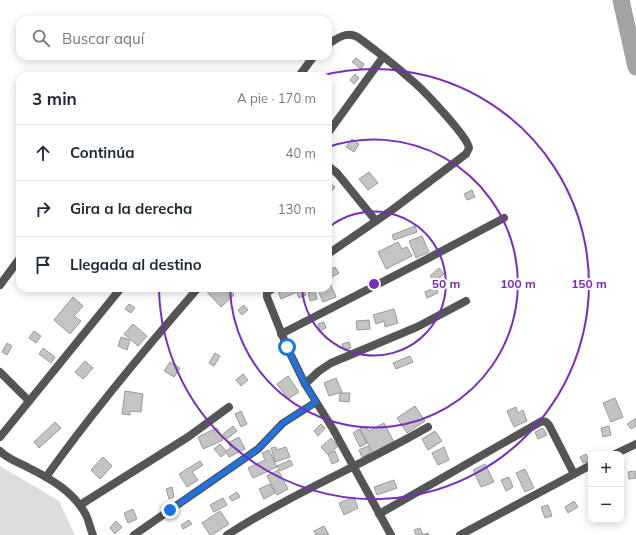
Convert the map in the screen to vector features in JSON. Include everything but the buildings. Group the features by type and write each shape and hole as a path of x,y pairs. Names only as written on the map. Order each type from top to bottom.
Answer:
{"street":[{"path":"332,42 344,34 351,34 359,38 415,83 458,130 467,141 469,148 466,154 376,221 332,251"},
{"path":"332,128 383,57"},
{"path":"302,72 311,60"},
{"path":"332,169 337,173 376,221"},
{"path":"281,334 504,218"},
{"path":"0,285 16,263"},
{"path":"0,437 118,292"},
{"path":"46,477 73,439 195,292"},
{"path":"268,292 267,297 269,305 305,384 333,429 391,535"},
{"path":"305,384 318,371 331,363 417,327 466,301"},
{"path":"0,372 29,401"},
{"path":"134,535 258,449 283,423 316,402"},
{"path":"80,505 188,437 229,408"},
{"path":"379,514 542,421 549,425 574,474"},
{"path":"227,535 255,517 428,427"},
{"path":"621,451 636,444"},
{"path":"0,450 2,453 46,477 70,493 87,516 93,535"},
{"path":"460,535 588,467"}],"shaded area":[{"path":"0,466 59,501 75,535 0,535"}],"waterway":[{"path":"621,0 636,67"}],"route":[{"path":"170,510 258,449 283,423 316,402 305,384 287,347"}]}
